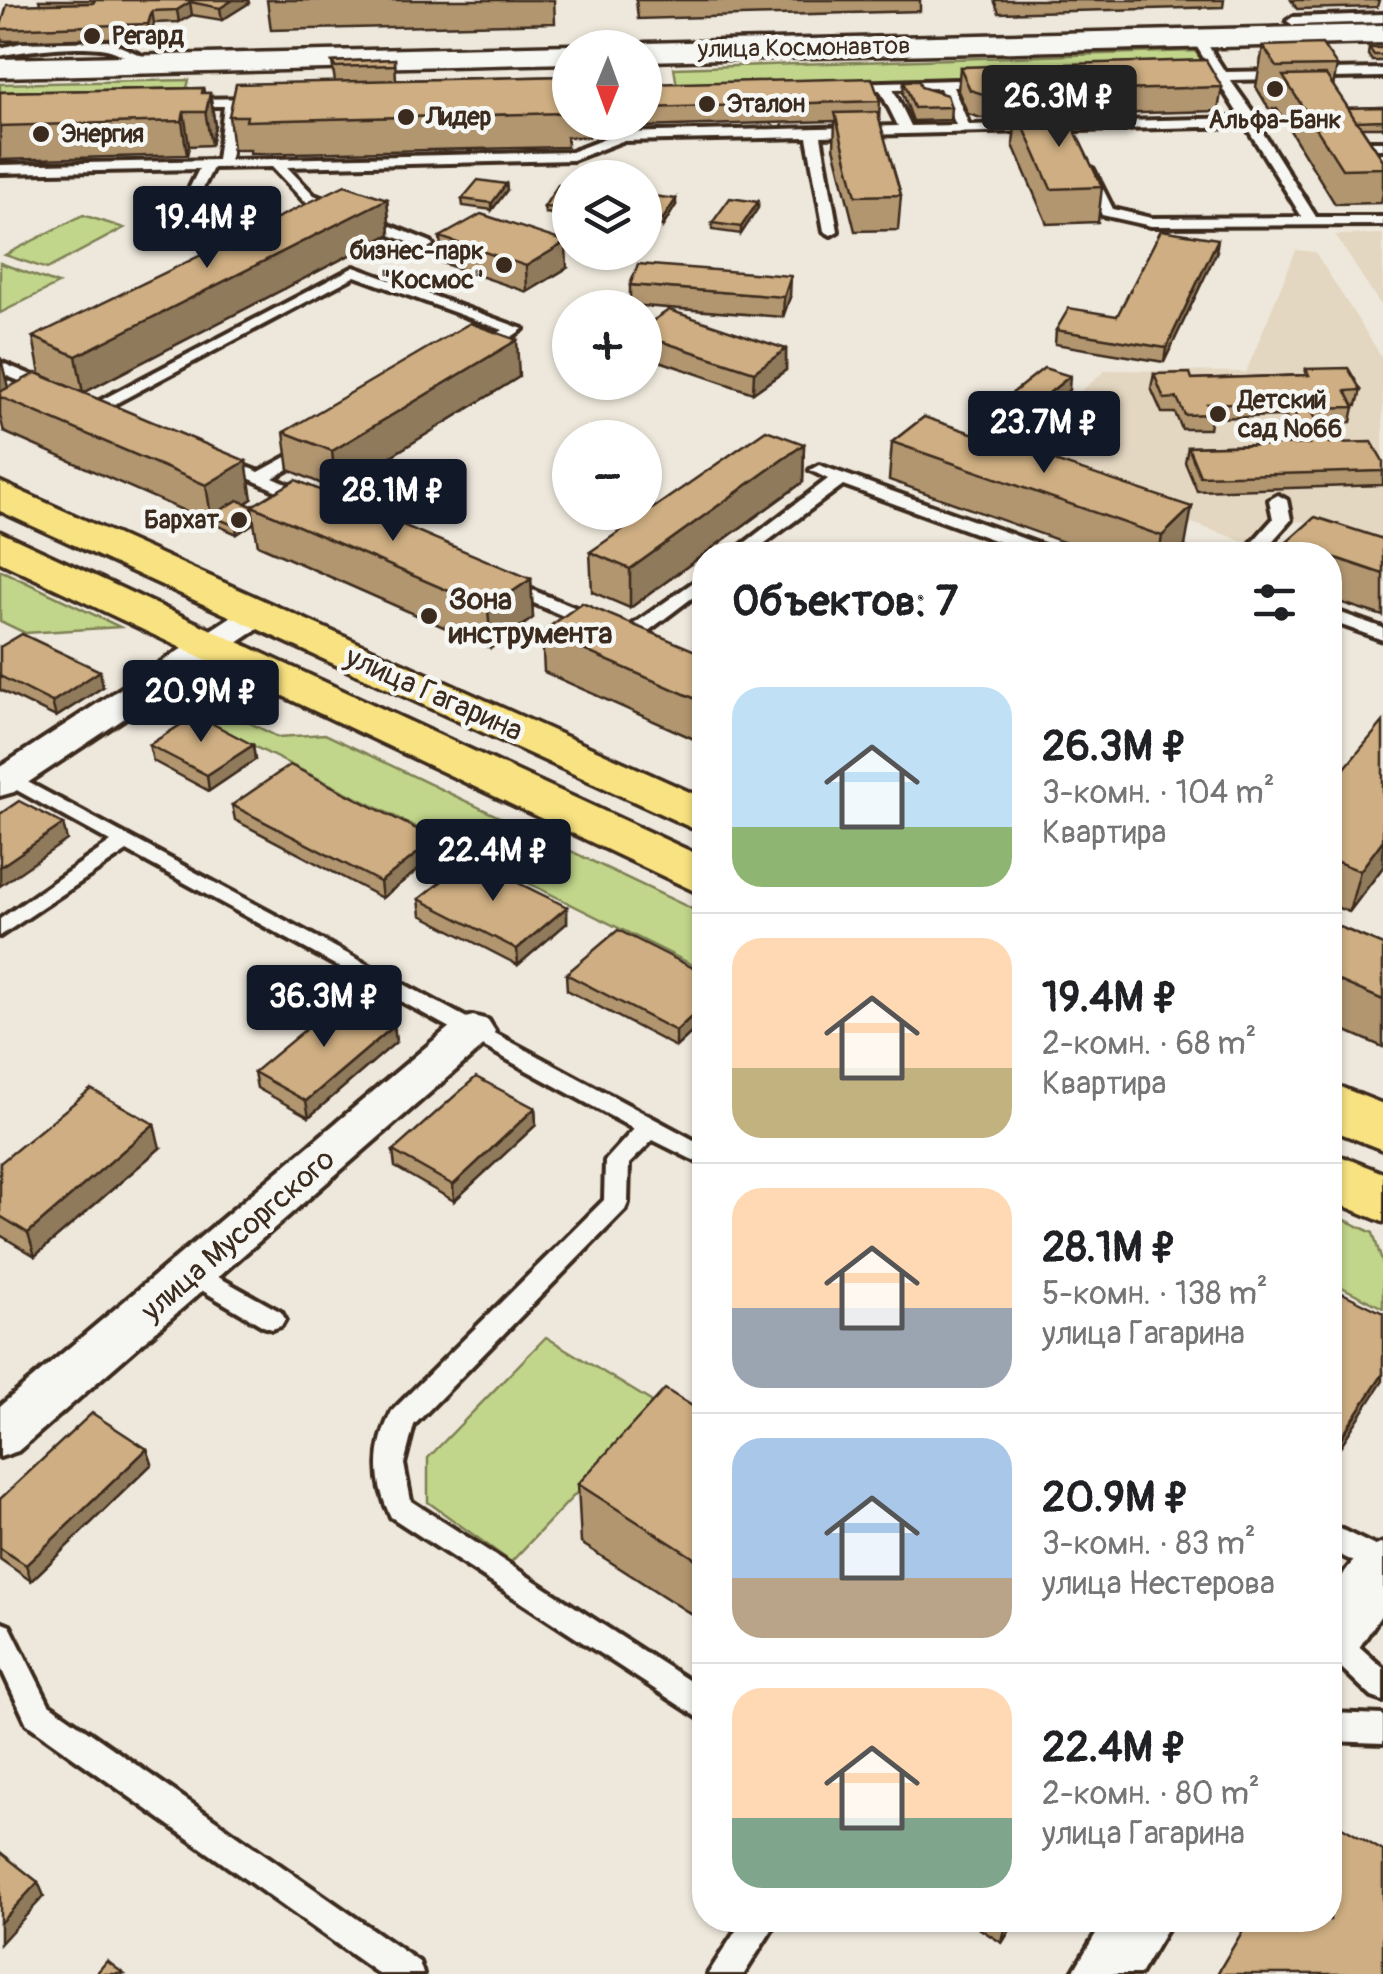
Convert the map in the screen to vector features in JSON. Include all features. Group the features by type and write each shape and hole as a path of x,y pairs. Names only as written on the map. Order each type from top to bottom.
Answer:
{"main road":[{"name":"улица Космонавтов","path":"662,52 1383,34"},
{"path":"0,68 552,54"},
{"name":"улица Гагарина","path":"0,495 692,812"},
{"name":"улица Гагарина","path":"0,545 692,872"},
{"path":"1342,1110 1383,1129"},
{"path":"1342,1180 1383,1199"}],"street":[{"path":"4,781 258,614"},
{"name":"улица Мусоргского","path":"0,1436 195,1274 473,1031"},
{"path":"1342,1626 1383,1566"},
{"path":"1104,1974 1133,1932"}],"lane":[{"path":"1292,20 1383,18"},
{"path":"1198,39 1313,224"},
{"path":"0,52 108,45 155,64"},
{"path":"1162,78 1383,72"},
{"path":"826,87 1004,82"},
{"path":"945,84 964,129"},
{"path":"885,86 906,130"},
{"path":"174,104 270,101"},
{"path":"155,242 184,213 216,164 231,102"},
{"path":"662,130 813,132 1253,122"},
{"path":"1066,126 1075,144"},
{"path":"813,132 831,231"},
{"path":"0,169 573,156 601,140"},
{"path":"1383,145 1359,146 1383,181"},
{"path":"1083,161 1107,212 1151,222 1383,221"},
{"path":"274,162 309,198 426,244"},
{"path":"82,403 354,270 514,329 467,359"},
{"path":"0,367 131,424"},
{"path":"34,398 51,389"},
{"path":"259,479 328,439"},
{"path":"204,455 324,506"},
{"path":"818,470 1016,542"},
{"path":"755,542 841,478"},
{"path":"1262,542 1282,520 1278,500"},
{"path":"483,575 635,640 692,590"},
{"path":"1342,619 1383,634"},
{"path":"4,781 126,842 692,1150"},
{"path":"0,929 126,842"},
{"path":"650,1128 616,1161 616,1203 402,1420 388,1462 390,1487 401,1509 692,1699"},
{"path":"195,1274 272,1319"},
{"path":"1342,1543 1383,1566"},
{"path":"0,1634 38,1714 407,1974"},
{"path":"1342,1652 1383,1687"},
{"path":"1342,1727 1383,1729"},
{"path":"724,1974 754,1932"}],"shaded area":[{"path":"1383,234 1383,309 1335,235"},
{"name":"Детский сад №66","path":"1296,250 1315,252 1383,359 1383,547 1311,522 1267,520 1245,542 1004,456 1106,370 1246,372"}],"green space":[{"path":"1195,51 1209,70 677,86 674,68"},
{"path":"189,80 184,99 0,103 0,84"},
{"path":"83,215 124,228 47,269 5,255"},
{"path":"0,263 58,284 0,313"},
{"path":"0,570 120,627 25,633 0,621"},
{"path":"157,698 204,700 278,737 325,734 692,909 692,965"},
{"path":"1342,1219 1373,1233 1383,1265 1383,1308 1342,1287"},
{"path":"546,1337 659,1406 511,1562 428,1502 428,1458"}],"building":[{"path":"95,0 233,0 220,8 190,2 177,10 152,11 148,24 0,29 7,5"},
{"path":"1322,44 1337,66 1277,67 1263,46"},
{"path":"1369,48 1383,48 1383,55 1374,55"},
{"path":"395,59 395,65 335,67 332,62"},
{"path":"1206,60 1222,87 983,94 970,90 960,67"},
{"path":"1326,75 1383,160 1383,168 1342,169 1283,76"},
{"path":"552,76 552,113 246,121 247,116 229,116 236,84"},
{"path":"872,78 880,101 662,107 662,84"},
{"path":"904,81 919,81 921,87 947,95 951,107 914,108"},
{"path":"203,88 202,93 210,93 206,112 184,112 182,121 0,126 0,92"},
{"path":"1383,107 1383,120 1356,121 1348,108"},
{"path":"1065,110 1102,187 1051,189 1017,112"},
{"path":"877,112 901,195 856,196 835,113"},
{"path":"478,180 506,184 492,203 462,199"},
{"path":"345,185 387,199 76,356 33,337"},
{"path":"662,197 676,199 663,219"},
{"path":"730,198 758,202 741,227 712,223"},
{"path":"481,214 552,237 552,250 526,266 440,237"},
{"path":"1161,230 1218,239 1166,348 1056,330 1069,308 1117,316"},
{"path":"662,266 791,276 784,297 630,285 636,270 662,270"},
{"path":"669,310 786,349 754,372 662,342 662,315"},
{"path":"470,323 517,340 332,451 284,432"},
{"path":"1044,368 1070,376 1017,419 991,410"},
{"path":"1348,368 1361,390 1346,391 1354,407 1310,408 1329,443 1372,442 1383,461 1383,471 1200,476 1188,447 1310,444 1288,401 1207,404 1212,414 1185,415 1177,398 1164,399 1154,374 1190,373 1192,379 1309,375 1306,369"},
{"path":"36,373 246,461 206,485 0,397 0,392"},
{"path":"924,417 1192,507 1162,536 892,442"},
{"path":"766,430 804,444 630,569 590,552 622,530 662,530 662,502"},
{"path":"296,480 531,579 488,608 252,506"},
{"path":"238,500 252,506 253,515 236,526 211,516"},
{"path":"1315,517 1383,539 1383,574 1342,560 1342,542 1287,542"},
{"path":"582,603 692,650 692,697 542,632"},
{"path":"22,634 100,671 52,702 0,676 0,647"},
{"path":"196,715 253,745 207,775 149,745"},
{"path":"1383,722 1383,840 1360,871 1342,864 1342,772"},
{"path":"290,765 436,839 380,882 232,805"},
{"path":"19,801 63,824 0,867 0,814"},
{"path":"470,859 567,907 517,949 419,899"},
{"path":"1342,928 1383,945 1383,1000 1342,982"},
{"path":"618,930 692,967 692,1016 676,1031 566,974"},
{"path":"342,999 394,1026 306,1101 254,1072"},
{"path":"476,1077 535,1108 453,1185 393,1151"},
{"path":"91,1089 154,1124 28,1233 0,1216 0,1163"},
{"path":"1342,1293 1383,1313 1383,1374 1342,1436"},
{"path":"665,1389 692,1406 692,1557 578,1484"},
{"path":"92,1413 147,1449 26,1565 0,1548 0,1499"},
{"path":"1342,1827 1383,1851 1383,1974 1217,1974 1242,1932 1342,1932"},
{"path":"0,1852 38,1882 0,1923"},
{"path":"107,1961 124,1974 96,1974"}],"place":[{"name":"Регард","path":"92,36"},
{"name":"Альфа-Банк","path":"1275,89"},
{"name":"Эталон","path":"707,104"},
{"name":"Лидер","path":"406,117"},
{"name":"Энергия","path":"41,134"},
{"name":"бизнес-парк \"Космос\"","path":"504,265"},
{"name":"Детский сад №66","path":"1218,414"},
{"name":"Бархат","path":"239,520"},
{"name":"Зона инструмента","path":"429,616"}]}
